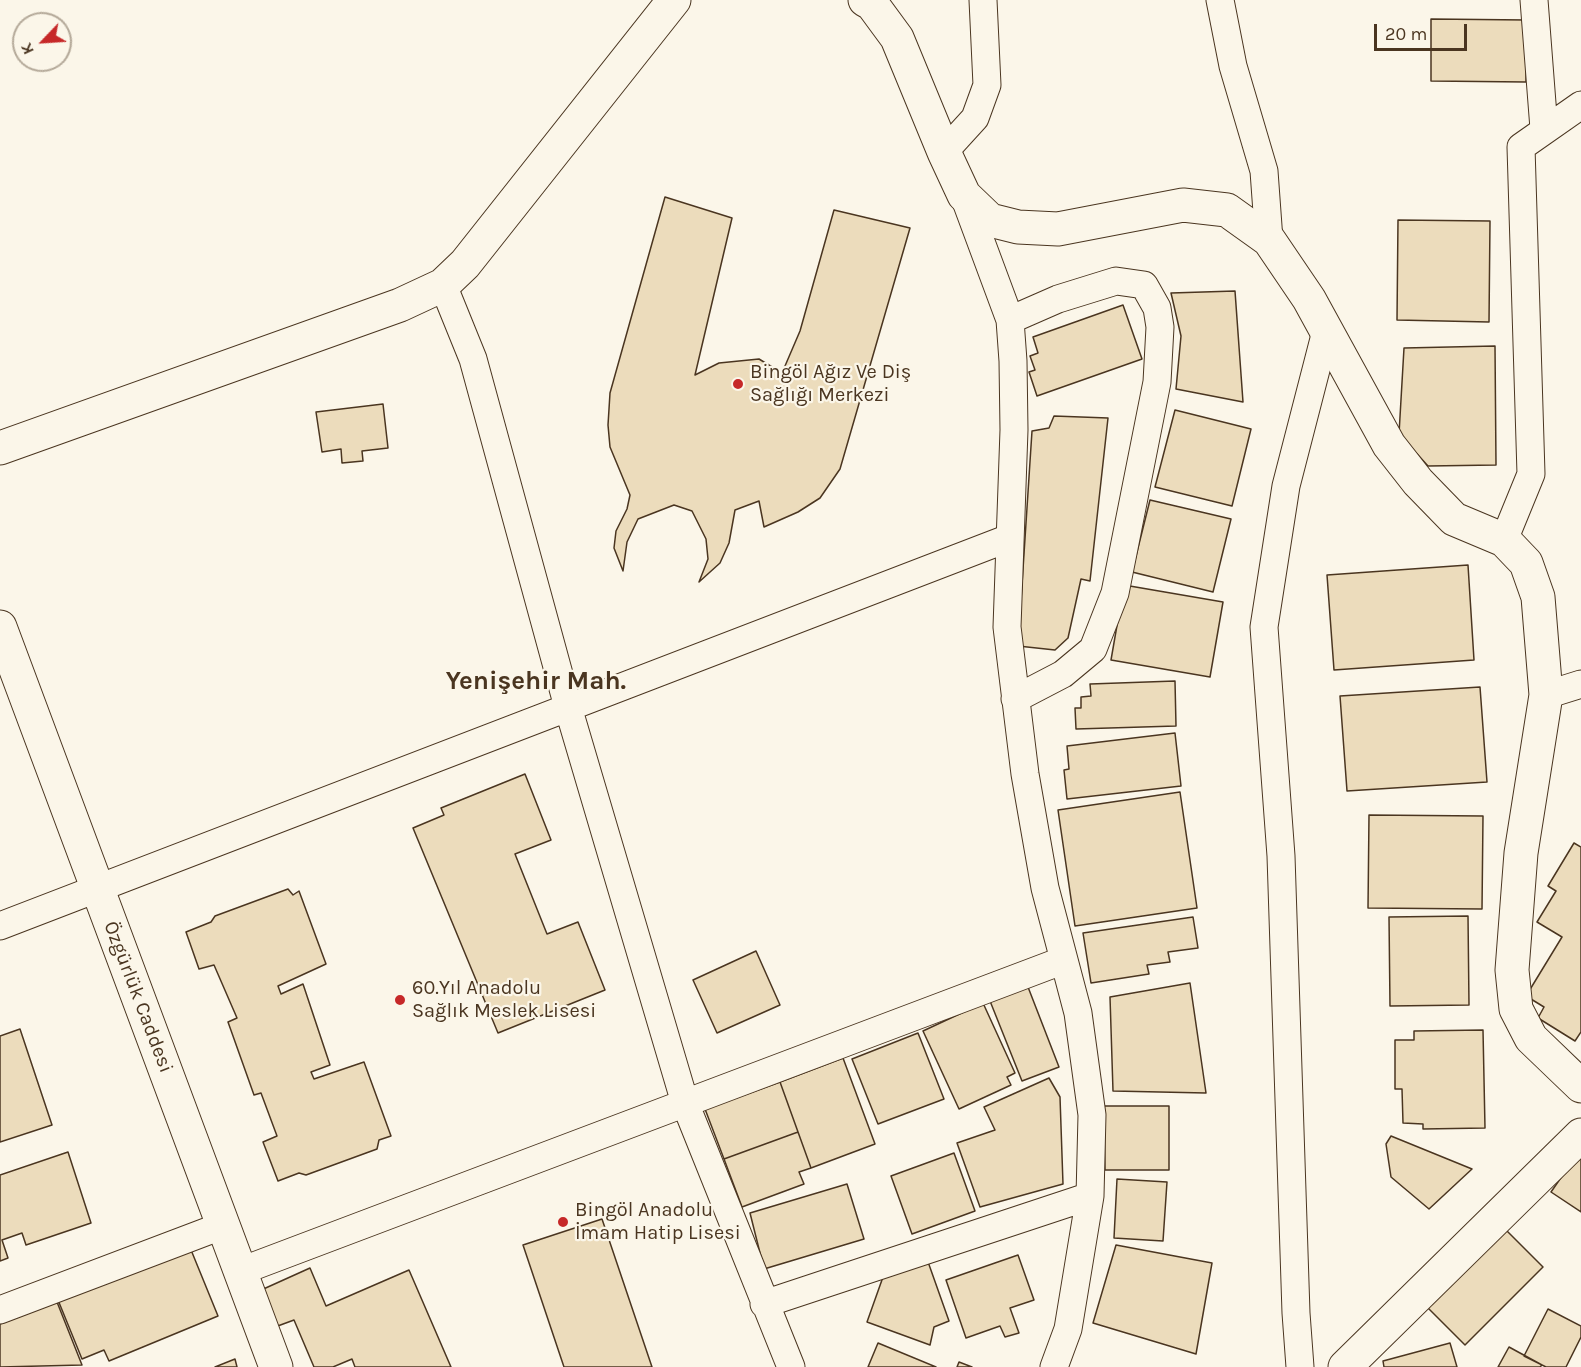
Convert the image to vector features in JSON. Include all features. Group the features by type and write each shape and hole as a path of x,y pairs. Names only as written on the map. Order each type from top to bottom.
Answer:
{"street":[{"path":"0,448 400,305 443,285 465,264 674,0"},
{"path":"865,0 872,4 897,38 964,195 1010,320 1014,430 1007,627 1024,774 1045,888 1078,1013 1092,1115 1090,1196 1068,1329 1054,1367"},
{"path":"944,152 975,117 987,85 983,0"},
{"path":"1220,0 1233,66 1264,171 1269,240"},
{"path":"1534,0 1544,129"},
{"path":"1504,540 1531,474 1521,147 1581,105"},
{"path":"964,195 990,220 1018,227 1058,229 1183,205 1227,210 1269,240 1310,299 1389,445 1418,482 1454,519 1504,540 1526,562 1538,597 1546,696 1521,853 1512,970 1516,1010 1531,1038 1581,1086"},
{"path":"1010,320 1058,299 1116,280 1144,285 1157,308 1160,327 1157,382 1115,593 1093,648 1063,674 1015,699"},
{"path":"443,285 473,359 568,707 685,1103 791,1367"},
{"path":"1300,1367 1281,856 1264,627 1286,486 1326,330"},
{"path":"0,926 1010,538"},
{"name":"Özgürlük Caddesi","path":"0,627 276,1367"},
{"path":"1546,696 1581,684"},
{"path":"241,1271 1064,960"},
{"path":"1345,1367 1581,1135"},
{"path":"764,1304 1090,1196"},
{"path":"0,1310 224,1225"}],"building":[{"path":"1431,19 1527,20 1526,82 1431,81"},
{"name":"Bingöl Ağız Ve Diş Sağlığı Merkezi","path":"665,197 732,218 695,375 719,363 759,359 782,373 800,331 834,210 910,228 840,469 820,498 798,512 764,527 759,501 735,510 729,543 720,563 699,582 708,559 706,539 692,511 674,505 638,519 627,542 623,571 614,548 616,531 627,509 630,495 610,447 608,425 610,393"},
{"path":"1398,220 1490,221 1489,322 1397,320"},
{"path":"1235,291 1243,402 1176,389 1181,336 1171,293"},
{"path":"1123,305 1142,359 1037,396 1029,372 1035,370 1030,356 1038,353 1033,337"},
{"path":"1495,346 1496,465 1428,466 1399,434 1404,348"},
{"path":"383,404 388,448 362,451 363,461 342,463 341,449 322,452 316,412"},
{"path":"1175,410 1251,429 1232,506 1155,487"},
{"path":"1054,416 1108,418 1090,581 1081,579 1068,638 1055,650 1018,646 1032,431 1049,428"},
{"path":"1150,500 1231,519 1213,592 1132,572"},
{"path":"1468,565 1474,660 1334,670 1327,575"},
{"path":"1124,585 1223,602 1210,677 1111,660"},
{"path":"1175,681 1176,726 1076,729 1075,708 1081,708 1081,697 1091,696 1090,684"},
{"path":"1480,687 1487,782 1347,791 1340,696"},
{"path":"1175,733 1181,786 1067,799 1064,770 1069,769 1067,746"},
{"path":"525,774 551,840 515,854 547,934 578,922 605,990 498,1033 413,828 444,815 441,808"},
{"path":"1180,792 1197,908 1075,926 1058,810"},
{"path":"1369,815 1483,816 1482,909 1368,908"},
{"path":"1574,843 1581,847 1581,1032 1575,1041 1538,1018 1544,1007 1526,996 1562,937 1537,922 1556,891 1548,886"},
{"path":"288,889 293,895 299,891 326,964 278,986 281,994 303,984 330,1065 311,1072 314,1079 364,1062 391,1136 379,1140 377,1149 306,1175 299,1173 278,1181 263,1142 277,1136 261,1093 254,1095 228,1022 237,1018 214,965 199,969 186,932 211,922 215,916"},
{"path":"1468,916 1469,1005 1390,1006 1389,917"},
{"path":"1193,917 1198,948 1168,952 1170,962 1147,965 1149,974 1091,983 1083,933"},
{"path":"756,951 780,1005 717,1033 693,980"},
{"path":"1190,983 1206,1093 1113,1091 1110,997"},
{"path":"1028,987 1059,1067 1022,1081 990,1001"},
{"path":"983,1003 1015,1073 1007,1077 1011,1085 959,1109 923,1031"},
{"path":"20,1029 52,1125 0,1142 0,1036"},
{"path":"1483,1030 1485,1128 1423,1129 1423,1124 1403,1123 1402,1089 1395,1089 1395,1040 1414,1040 1414,1031"},
{"path":"918,1033 944,1099 878,1124 852,1059"},
{"path":"843,1058 875,1144 811,1168 780,1082"},
{"path":"1049,1078 1060,1097 1063,1184 980,1207 957,1143 995,1130 984,1107"},
{"path":"780,1082 798,1132 724,1159 705,1109"},
{"path":"1104,1106 1169,1106 1169,1170 1105,1170"},
{"path":"798,1132 811,1168 799,1172 804,1184 742,1207 724,1159"},
{"path":"1391,1136 1472,1169 1429,1209 1391,1177 1386,1144"},
{"path":"1581,1149 1581,1212 1551,1192"},
{"path":"68,1152 91,1223 26,1245 22,1233 2,1240 8,1258 0,1261 0,1175"},
{"path":"954,1153 975,1211 912,1234 891,1176"},
{"path":"1117,1179 1167,1182 1163,1241 1114,1238"},
{"path":"847,1184 864,1239 764,1269 750,1213"},
{"path":"602,1219 652,1367 564,1367 523,1245"},
{"path":"1505,1229 1543,1267 1465,1345 1427,1307"},
{"path":"189,1245 218,1316 109,1361 104,1350 82,1359 58,1300"},
{"path":"1116,1245 1212,1263 1196,1354 1093,1323"},
{"path":"1018,1255 1034,1300 1010,1308 1019,1333 1005,1337 1000,1326 966,1338 946,1280"},
{"path":"927,1259 949,1321 934,1327 930,1345 867,1322 883,1277"},
{"path":"310,1268 326,1306 409,1270 451,1367 355,1367 352,1359 333,1367 314,1367 294,1320 275,1327 259,1291"},
{"path":"57,1302 82,1365 0,1367 0,1324"},
{"path":"1548,1309 1581,1326 1581,1337 1566,1367 1546,1367 1524,1356"},
{"path":"878,1343 936,1367 868,1367"},
{"path":"1450,1343 1457,1367 1384,1367 1383,1361"},
{"path":"1509,1347 1542,1365 1540,1367 1498,1367"},
{"path":"235,1359 237,1367 215,1367"},
{"path":"959,1362 972,1367 957,1367"}],"place":[{"name":"Bingöl Ağız Ve Diş Sağlığı Merkezi","path":"738,384"},
{"name":"60.Yıl Anadolu Sağlık Meslek Lisesi","path":"400,1000"},
{"name":"Bingöl Anadolu İmam Hatip Lisesi","path":"563,1222"}],"district":[{"name":"Yenişehir Mah.","path":"536,682"}]}
